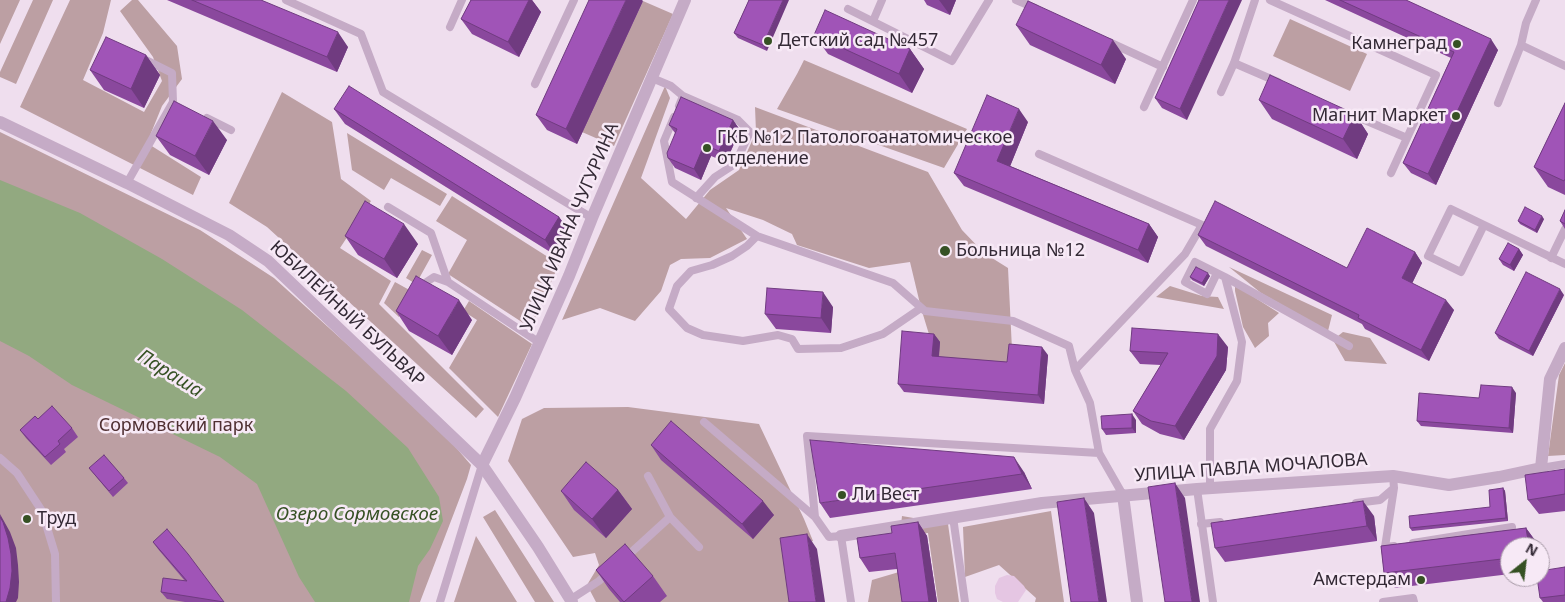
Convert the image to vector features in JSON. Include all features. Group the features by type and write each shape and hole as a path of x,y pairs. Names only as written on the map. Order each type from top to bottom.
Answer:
{"street":[{"name":"УЛИЦА ИВАНА ЧУГУРИНА","path":"482,465 515,398 570,276 592,218 652,78 682,2"},
{"name":"ЮБИЛЕЙНЫЙ БУЛЬВАР","path":"0,122 229,235 268,261 482,465 572,601"},
{"path":"1541,468 1550,380 1565,348"},
{"name":"УЛИЦА ПАВЛА МОЧАЛОВА","path":"840,536 1042,503 1123,495 1210,488 1394,482 1449,485 1541,468"},
{"path":"1123,495 1137,602"}],"lane":[{"path":"286,0 361,34 383,92 592,218"},
{"path":"450,27 462,0"},
{"path":"535,84 574,0"},
{"path":"873,21 882,0"},
{"path":"848,8 952,61 989,0"},
{"path":"1016,0 1028,3 1045,13"},
{"path":"1144,107 1193,0"},
{"path":"1221,92 1234,63 1255,0"},
{"path":"1270,0 1436,75 1391,173"},
{"path":"1498,103 1536,0"},
{"path":"1099,38 1162,66"},
{"path":"1520,45 1565,66"},
{"path":"126,183 173,102 172,73 134,54"},
{"path":"1234,63 1290,87"},
{"path":"652,78 672,86 683,96 738,120 750,132 735,164 714,177 696,198"},
{"path":"683,96 664,141 672,182 696,198 757,236 893,283 925,311 1013,321 1069,346 1075,370 1090,403 1100,454 1123,495"},
{"path":"173,102 182,106"},
{"path":"1344,111 1407,138"},
{"path":"198,114 230,130"},
{"path":"1039,154 1202,225 1185,254 1075,370"},
{"path":"388,207 431,233 448,282"},
{"path":"1484,225 1461,272 1428,256 1451,209 1565,264"},
{"path":"1551,258 1565,229"},
{"path":"757,236 748,246 732,256 712,265 691,271 677,286 669,308 687,328 703,335 743,341 778,335 792,339 798,349 841,348 883,334 921,308"},
{"path":"1217,272 1208,294 1185,282 1194,262 1217,272 1349,346"},
{"path":"418,294 422,285 434,277 448,282 540,343"},
{"path":"1210,488 1210,429 1237,381 1242,342 1225,278"},
{"path":"704,422 815,517 829,538 840,536 851,602"},
{"path":"815,517 806,436 1100,454"},
{"path":"0,458 17,473 42,511 55,554 56,602"},
{"path":"1541,468 1565,464"},
{"path":"440,602 482,465"},
{"path":"648,476 670,517 699,547"},
{"path":"1352,504 1380,500 1394,482"},
{"path":"1394,482 1385,547 1512,527"},
{"path":"1196,489 1213,602"},
{"path":"619,563 670,517"},
{"path":"953,517 965,602"},
{"path":"1201,524 1229,520"},
{"path":"572,601 612,569"},
{"path":"1383,602 1413,598 1414,602"}],"green space":[{"path":"0,0 20,0 0,44"},
{"path":"33,0 53,0 16,84 0,77 0,72"},
{"path":"70,0 111,0 103,33 83,80 144,112 162,81 153,57 120,11 132,0 138,0 177,46 182,79 162,106 147,143 201,177 193,195 20,107"},
{"path":"643,1 673,14 614,146 582,132"},
{"path":"1290,19 1367,54 1350,91 1273,56"},
{"path":"804,60 967,129 944,168 777,109"},
{"path":"665,86 670,98 641,178 686,219 710,190 739,170 756,132 755,107 928,172 962,230 984,253 1008,268 1013,370 938,364 921,308 910,262 869,268 797,245 792,234 763,220 726,208 747,239 710,258 681,259 670,265 661,291 635,321 600,308 562,320"},
{"path":"282,92 332,122 341,179 371,201 340,248 391,281 379,304 484,409 476,418 267,227 229,203"},
{"name":"Сормовский парк","path":"0,132 200,230 274,278 392,385 452,443 471,465 420,602 0,602"},
{"path":"347,133 447,194 440,206 391,178 384,190 352,170"},
{"path":"452,196 559,264 531,328 448,274 467,240 436,221"},
{"path":"422,250 432,255 416,284 406,278"},
{"path":"1229,267 1332,315 1328,331 1261,293"},
{"path":"395,282 413,292 399,317 384,303"},
{"path":"1235,285 1279,313 1268,323 1269,336 1255,348 1243,327"},
{"path":"1170,286 1202,296 1218,297 1224,309 1156,297"},
{"path":"469,301 532,344 498,417 449,368 477,320 463,311"},
{"path":"1343,332 1370,338 1387,364 1345,361 1333,340"},
{"path":"1565,363 1565,455 1548,456 1559,375"},
{"path":"628,407 759,424 813,541 786,550 794,602 596,602 587,585 599,565 595,553 573,557 508,461 522,419 544,408"},
{"path":"495,510 554,602 535,602 483,517"},
{"path":"1051,511 1064,602 1035,602 1036,598 999,565 965,577 963,527"},
{"path":"902,516 948,524 959,602 938,602 928,533 900,535"},
{"path":"476,536 517,602 454,602"},
{"path":"899,572 903,602 868,602 872,580"}],"shaded area":[{"path":"1007,575 1014,576 1026,590 1018,602 1003,602 997,599 995,586 999,578"}],"water":[{"name":"Озеро Сормовское","path":"0,180 80,213 162,259 242,310 346,391 408,448 439,497 443,521 430,549 418,566 409,602 315,602 299,577 257,484 220,457 72,385 29,356 0,341"}],"building":[{"path":"192,0 261,0 338,32 327,57"},
{"path":"471,0 529,0 508,42 461,19"},
{"path":"589,0 626,0 566,129 536,115"},
{"path":"749,0 783,0 763,45 734,33"},
{"path":"1199,0 1229,0 1180,109 1155,98"},
{"path":"1340,0 1406,0 1491,39 1428,174 1403,163 1454,52"},
{"path":"1028,1 1113,40 1101,65 1016,25"},
{"path":"825,10 910,49 899,74 814,35"},
{"path":"106,37 146,55 131,89 90,70"},
{"path":"1270,75 1355,114 1343,139 1259,100"},
{"path":"349,86 559,217 545,240 334,109"},
{"path":"987,95 1019,109 997,161 1149,224 1138,250 954,173"},
{"name":"ГКБ №12 Патологоанатомическое отделение","path":"681,97 733,120 719,151 704,145 694,169 668,158 667,153 677,129 669,125"},
{"path":"174,101 213,121 195,156 156,136"},
{"path":"1565,103 1565,179 1564,181 1534,167"},
{"path":"365,201 404,224 384,259 345,236"},
{"path":"1215,201 1347,268 1367,228 1415,252 1402,278 1446,300 1421,350 1358,318 1359,315 1198,235"},
{"path":"1525,207 1542,216 1535,230 1518,221"},
{"path":"1565,210 1565,224 1560,221"},
{"path":"1508,243 1519,249 1510,265 1499,259"},
{"path":"1196,267 1208,273 1202,283 1190,277"},
{"path":"1526,272 1560,289 1529,351 1495,333"},
{"path":"416,276 459,300 438,336 396,311"},
{"path":"767,288 823,292 821,318 765,314"},
{"path":"1132,328 1218,334 1217,356 1175,426 1151,421 1133,411 1168,353 1130,351"},
{"path":"902,331 934,334 932,356 1007,362 1009,344 1042,347 1038,395 898,384"},
{"path":"1481,385 1512,387 1509,428 1417,421 1419,393 1479,398"},
{"path":"52,406 72,428 58,441 60,444 45,457 20,430 35,416 38,419"},
{"path":"1132,414 1132,428 1102,429 1101,416"},
{"path":"671,421 763,501 742,524 651,445"},
{"path":"810,440 1014,457 1022,474 820,503"},
{"path":"104,455 124,478 109,491 89,468"},
{"path":"586,462 618,490 592,519 561,491"},
{"path":"1565,469 1565,494 1528,500 1525,475"},
{"path":"1175,483 1192,602 1165,602 1148,487"},
{"path":"1503,488 1506,518 1410,528 1409,516 1490,507 1489,490"},
{"path":"1084,498 1099,602 1071,602 1057,502"},
{"path":"1363,501 1367,526 1215,548 1211,523"},
{"path":"0,517 8,538 11,554 12,571 6,602 0,602"},
{"path":"918,522 929,602 902,602 895,553 860,558 857,538 892,533 891,526"},
{"path":"1526,528 1527,537 1500,537 1500,559 1384,573 1381,546"},
{"path":"167,529 224,602 161,592 163,578 187,581 153,542"},
{"path":"807,534 816,602 789,602 780,538"},
{"path":"625,544 653,576 624,602 596,570"},
{"path":"1565,567 1565,595 1540,598 1538,587 1550,587 1550,569"}],"place":[{"name":"Детский сад №457","path":"768,41"},
{"name":"Камнеград","path":"1457,44"},
{"name":"Магнит Маркет","path":"1456,116"},
{"name":"ГКБ №12 Патологоанатомическое отделение","path":"707,148"},
{"name":"Больница №12","path":"945,251"},
{"name":"Ли Вест","path":"842,495"},
{"name":"Труд","path":"27,519"},
{"name":"Амстердам","path":"1421,580"}],"water label":[{"name":"Параша","path":"170,374"}]}
